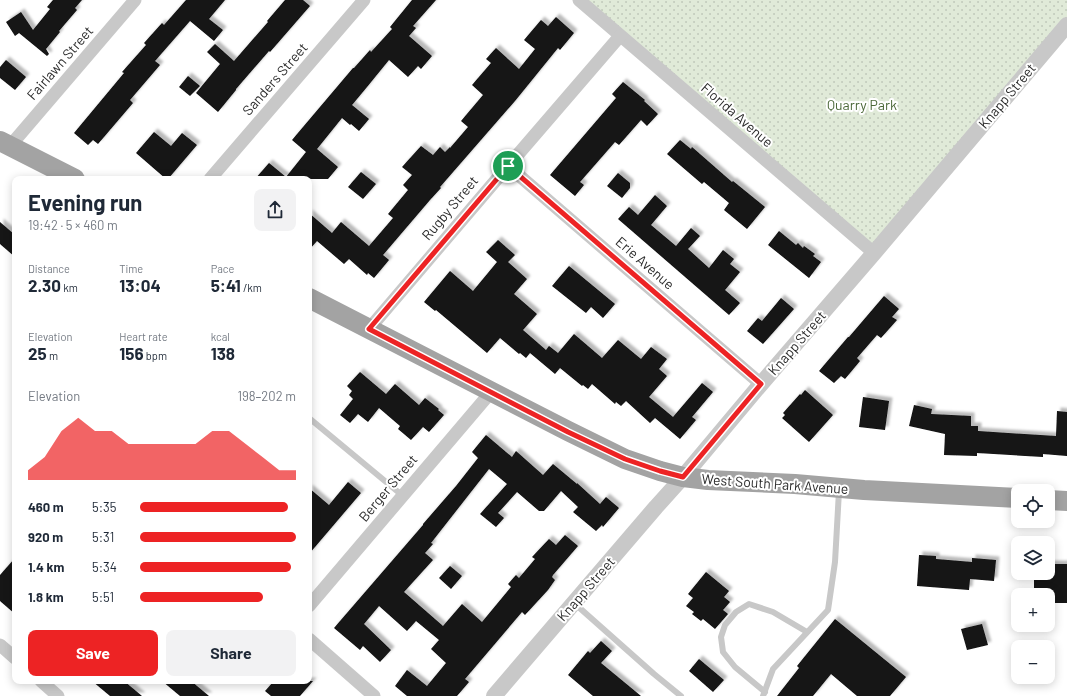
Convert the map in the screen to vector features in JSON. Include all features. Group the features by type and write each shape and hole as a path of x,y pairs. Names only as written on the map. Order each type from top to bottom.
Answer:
{"main road":[{"path":"5,143 69,176"},
{"name":"West South Park Avenue","path":"312,300 568,432 625,459 660,471 683,477 724,481 1011,498"},
{"path":"1055,500 1067,501"}],"street":[{"name":"Fairlawn Street","path":"5,143 135,0"},
{"name":"Sanders Street","path":"213,176 364,0"},
{"name":"Florida Avenue","path":"579,0 874,253"},
{"name":"Knapp Street","path":"494,696 683,477 1067,25"},
{"name":"Rugby Street","path":"369,329 620,36"},
{"name":"Erie Avenue","path":"508,166 761,384"},
{"name":"Berger Street","path":"312,602 491,392"},
{"path":"312,642 374,696"},
{"path":"0,645 12,655"},
{"path":"44,684 58,696"}],"lane":[{"path":"312,420 403,496"},
{"path":"808,632 773,612 749,604 736,612 725,625 721,637 723,652 735,667 764,694 772,669 808,632 828,610 835,562 840,488"},
{"path":"574,603 681,696"}],"green space":[{"name":"Quarry Park","path":"580,0 1067,0 1067,25 874,253"}],"building":[{"path":"53,0 82,0 75,8 77,10 46,49 49,54 47,56 19,33 15,36 6,22 21,12 33,30 50,9 47,7"},
{"path":"186,0 225,0 209,19 223,30 214,41 190,21 155,61 160,65 130,100 133,103 98,144 93,140 88,145 74,133 124,73 122,72 146,45 144,43 162,23 164,25"},
{"path":"285,0 303,0 310,6 236,89 218,112 196,93 220,64 207,52 215,44 234,61"},
{"path":"412,0 436,0 413,26 416,28 409,36 432,56 421,69 418,66 408,77 389,60 352,105 369,119 359,131 342,118 317,149 338,167 328,179 312,179 312,176 287,176 306,152 292,140 353,68 370,50 371,52 392,29 390,27"},
{"path":"556,17 574,33 560,50 558,48 515,101 383,255 389,260 374,278 368,273 367,275 349,259 344,264 317,241 312,247 312,216 332,233 341,222 369,246 393,218 388,214 408,190 403,185 412,175 402,167 421,146 433,155 440,147 445,152 468,127 461,121 483,95 472,85 491,63 486,59 496,48 519,69 535,49 524,40 541,20 548,26"},
{"path":"6,60 26,77 15,90 0,78 0,67"},
{"path":"188,76 200,86 190,96 179,87"},
{"path":"623,82 645,100 644,101 658,114 647,126 641,120 619,145 615,142 580,182 584,185 575,196 550,175 616,98 612,94"},
{"path":"154,132 171,146 182,133 197,145 171,176 163,176 136,153"},
{"path":"680,140 691,149 692,147 732,182 733,181 765,207 747,229 724,210 729,203 704,182 702,184 667,154"},
{"path":"269,163 285,176 258,176"},
{"path":"361,172 376,184 363,199 348,187"},
{"path":"618,173 630,183 630,188 622,198 607,186"},
{"path":"655,195 667,206 651,225 676,246 691,228 700,236 688,249 709,268 723,250 734,259 730,264 740,272 725,290 740,303 729,315 618,219 629,207 638,215"},
{"path":"0,222 12,232 12,254 0,244"},
{"path":"779,231 796,245 798,243 803,248 804,246 815,254 813,256 821,262 809,278 768,245"},
{"path":"498,240 515,255 508,262 527,279 514,294 537,314 523,330 546,350 549,346 558,353 574,334 602,358 618,340 641,359 651,347 667,359 659,369 667,376 649,397 673,417 702,383 713,392 692,417 696,420 680,439 655,418 650,423 626,401 621,406 616,402 615,404 592,384 588,389 583,385 582,386 560,368 555,374 530,353 526,358 500,338 487,353 436,310 435,311 424,302 450,271 473,291 497,262 486,252"},
{"path":"569,266 615,304 603,318 591,307 586,313 552,286"},
{"path":"884,296 899,309 892,317 897,320 881,338 877,335 857,358 860,361 845,379 841,376 834,383 819,371"},
{"path":"781,298 794,309 763,344 747,331 758,318 762,321"},
{"path":"360,372 386,394 395,384 419,405 425,398 444,415 429,432 423,427 411,440 398,429 400,426 379,408 368,422 358,414 350,423 340,415 353,399 349,395 352,391 347,386"},
{"path":"805,390 833,415 809,442 782,418 785,415 783,413"},
{"path":"863,397 889,401 885,430 859,427"},
{"path":"914,405 932,409 931,414 971,416 971,426 978,426 978,431 1056,436 1057,411 1067,412 1067,456 1043,454 1043,457 977,453 977,456 944,455 945,434 909,426"},
{"path":"486,435 512,457 516,451 543,475 553,464 600,504 606,497 619,508 603,527 602,525 596,531 573,512 578,507 561,491 544,511 539,511 517,492 498,513 504,518 496,527 480,514 507,484 489,469 431,543 433,544 425,553 433,560 404,592 443,626 462,604 482,622 511,587 508,584 516,575 519,578 535,559 532,557 549,539 556,545 565,535 578,546 553,575 552,577 555,580 548,590 525,615 522,612 465,679 469,682 457,696 407,696 395,686 407,670 427,686 446,663 431,649 439,640 416,621 407,631 379,606 364,624 391,650 380,662 363,646 360,650 334,628 456,486 478,458 472,452"},
{"path":"348,482 361,493 312,550 312,491 329,505"},
{"path":"919,555 936,556 936,559 972,562 972,558 996,560 994,581 970,579 969,590 917,586"},
{"path":"12,561 12,611 0,601 0,575"},
{"path":"1055,564 1067,564 1067,603 1055,603 1055,588 1034,588 1034,580 1055,580"},
{"path":"450,566 462,576 451,589 439,578"},
{"path":"706,572 729,591 724,597 730,602 723,610 728,614 715,629 703,619 701,621 692,614 694,612 686,606 693,598 688,594"},
{"path":"835,619 906,677 890,696 857,696 831,674 813,696 777,696 799,668 797,666"},
{"path":"982,624 988,645 967,650 961,629"},
{"path":"601,641 612,651 601,663 641,696 593,696 568,675 588,651 590,653"},
{"path":"699,659 724,680 713,692 689,671"},
{"path":"96,684 128,684 142,696 110,696"},
{"path":"166,684 195,684 209,696 180,696"},
{"path":"271,684 310,684 300,696 271,696 265,691"}],"route":[{"path":"508,166 761,384 683,477 625,459 568,432 369,329 508,166"}]}
